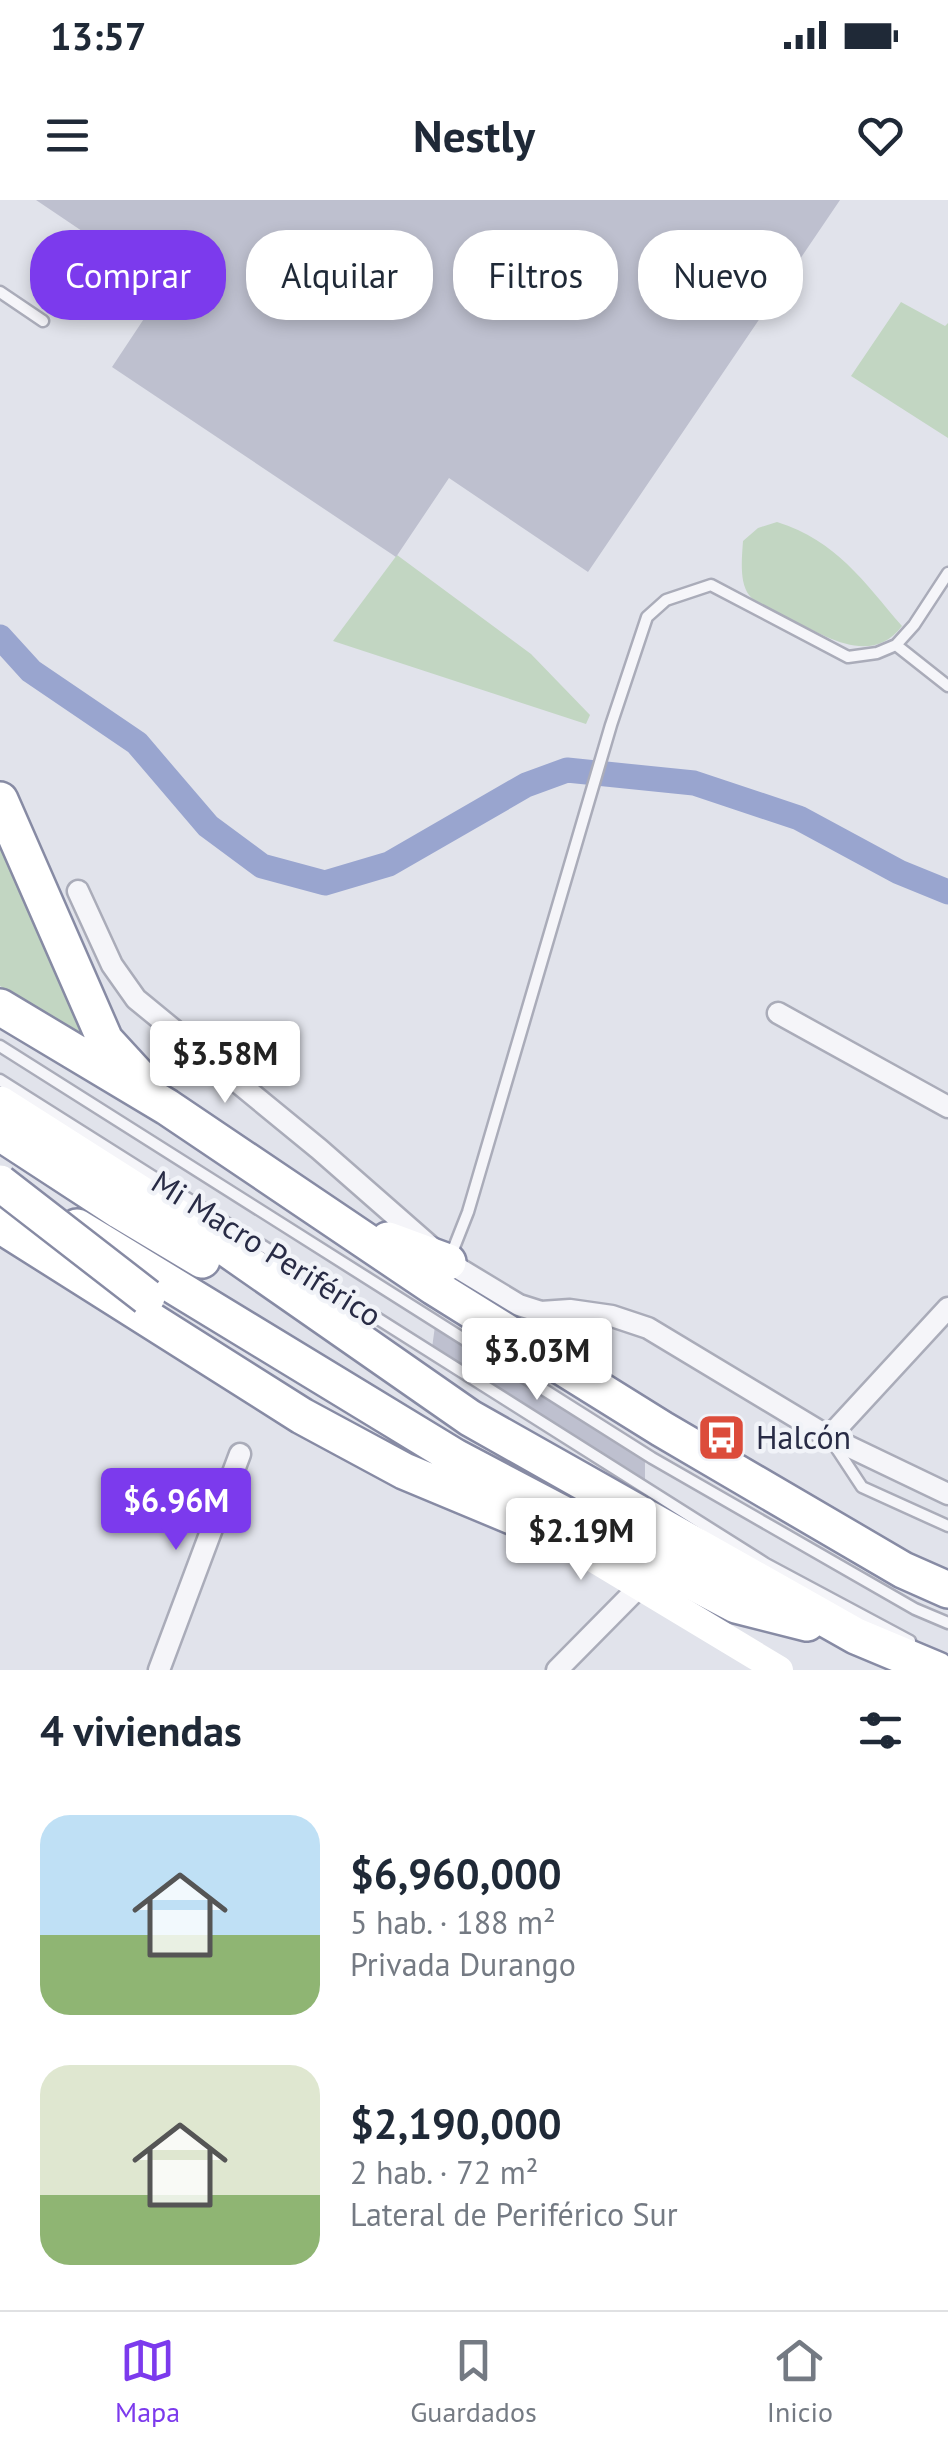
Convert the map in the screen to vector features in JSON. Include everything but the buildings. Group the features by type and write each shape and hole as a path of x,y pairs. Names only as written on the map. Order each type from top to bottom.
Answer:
{"highway":[{"path":"0,800 105,1040 167,1107"},
{"path":"0,1006 167,1107 334,1220 441,1275 772,1496 903,1570 948,1590"},
{"path":"0,1104 226,1248 470,1418"},
{"path":"0,1132 120,1211 470,1418 856,1636 937,1670"},
{"path":"0,1183 148,1297 321,1406 550,1532"},
{"path":"0,1194 50,1211 455,1457 736,1605 856,1636"},
{"path":"0,1224 302,1416 404,1471 550,1532"},
{"path":"455,1457 550,1532"}],"street":[{"path":"78,891 112,965 136,999 319,1148 441,1275 541,1312 570,1310 612,1316 648,1328 829,1437 948,1494"},
{"path":"778,1013 948,1108"},
{"path":"829,1437 948,1308"},
{"path":"159,1670 240,1454"},
{"path":"550,1532 779,1670"},
{"path":"557,1670 640,1586"}],"lane":[{"path":"0,292 43,321"},
{"path":"441,1275 468,1212 611,725 647,617 666,600 711,585 848,656 877,653 896,646 948,573"},
{"path":"896,646 948,686"},
{"name":"Mi Macro Periférico","path":"0,1046 652,1458 915,1609 948,1623"},
{"name":"Mi Macro Periférico","path":"0,1080 766,1564 913,1643"},
{"path":"829,1437 862,1487 948,1526"}],"green space":[{"path":"901,302 945,326 948,323 948,438 851,376"},
{"path":"777,522 833,551 902,626 876,645 848,644 753,599 742,576 743,541 758,528"},
{"path":"397,555 531,654 590,715 586,724 333,641"},
{"path":"0,844 88,1041 0,986"}],"waterway":[{"path":"0,637 31,671 137,743 208,826 262,866 325,883 389,864 526,785 567,770 694,783 799,818 899,872 948,892"}],"place":[{"name":"Halcón","path":"721,1437"}]}
